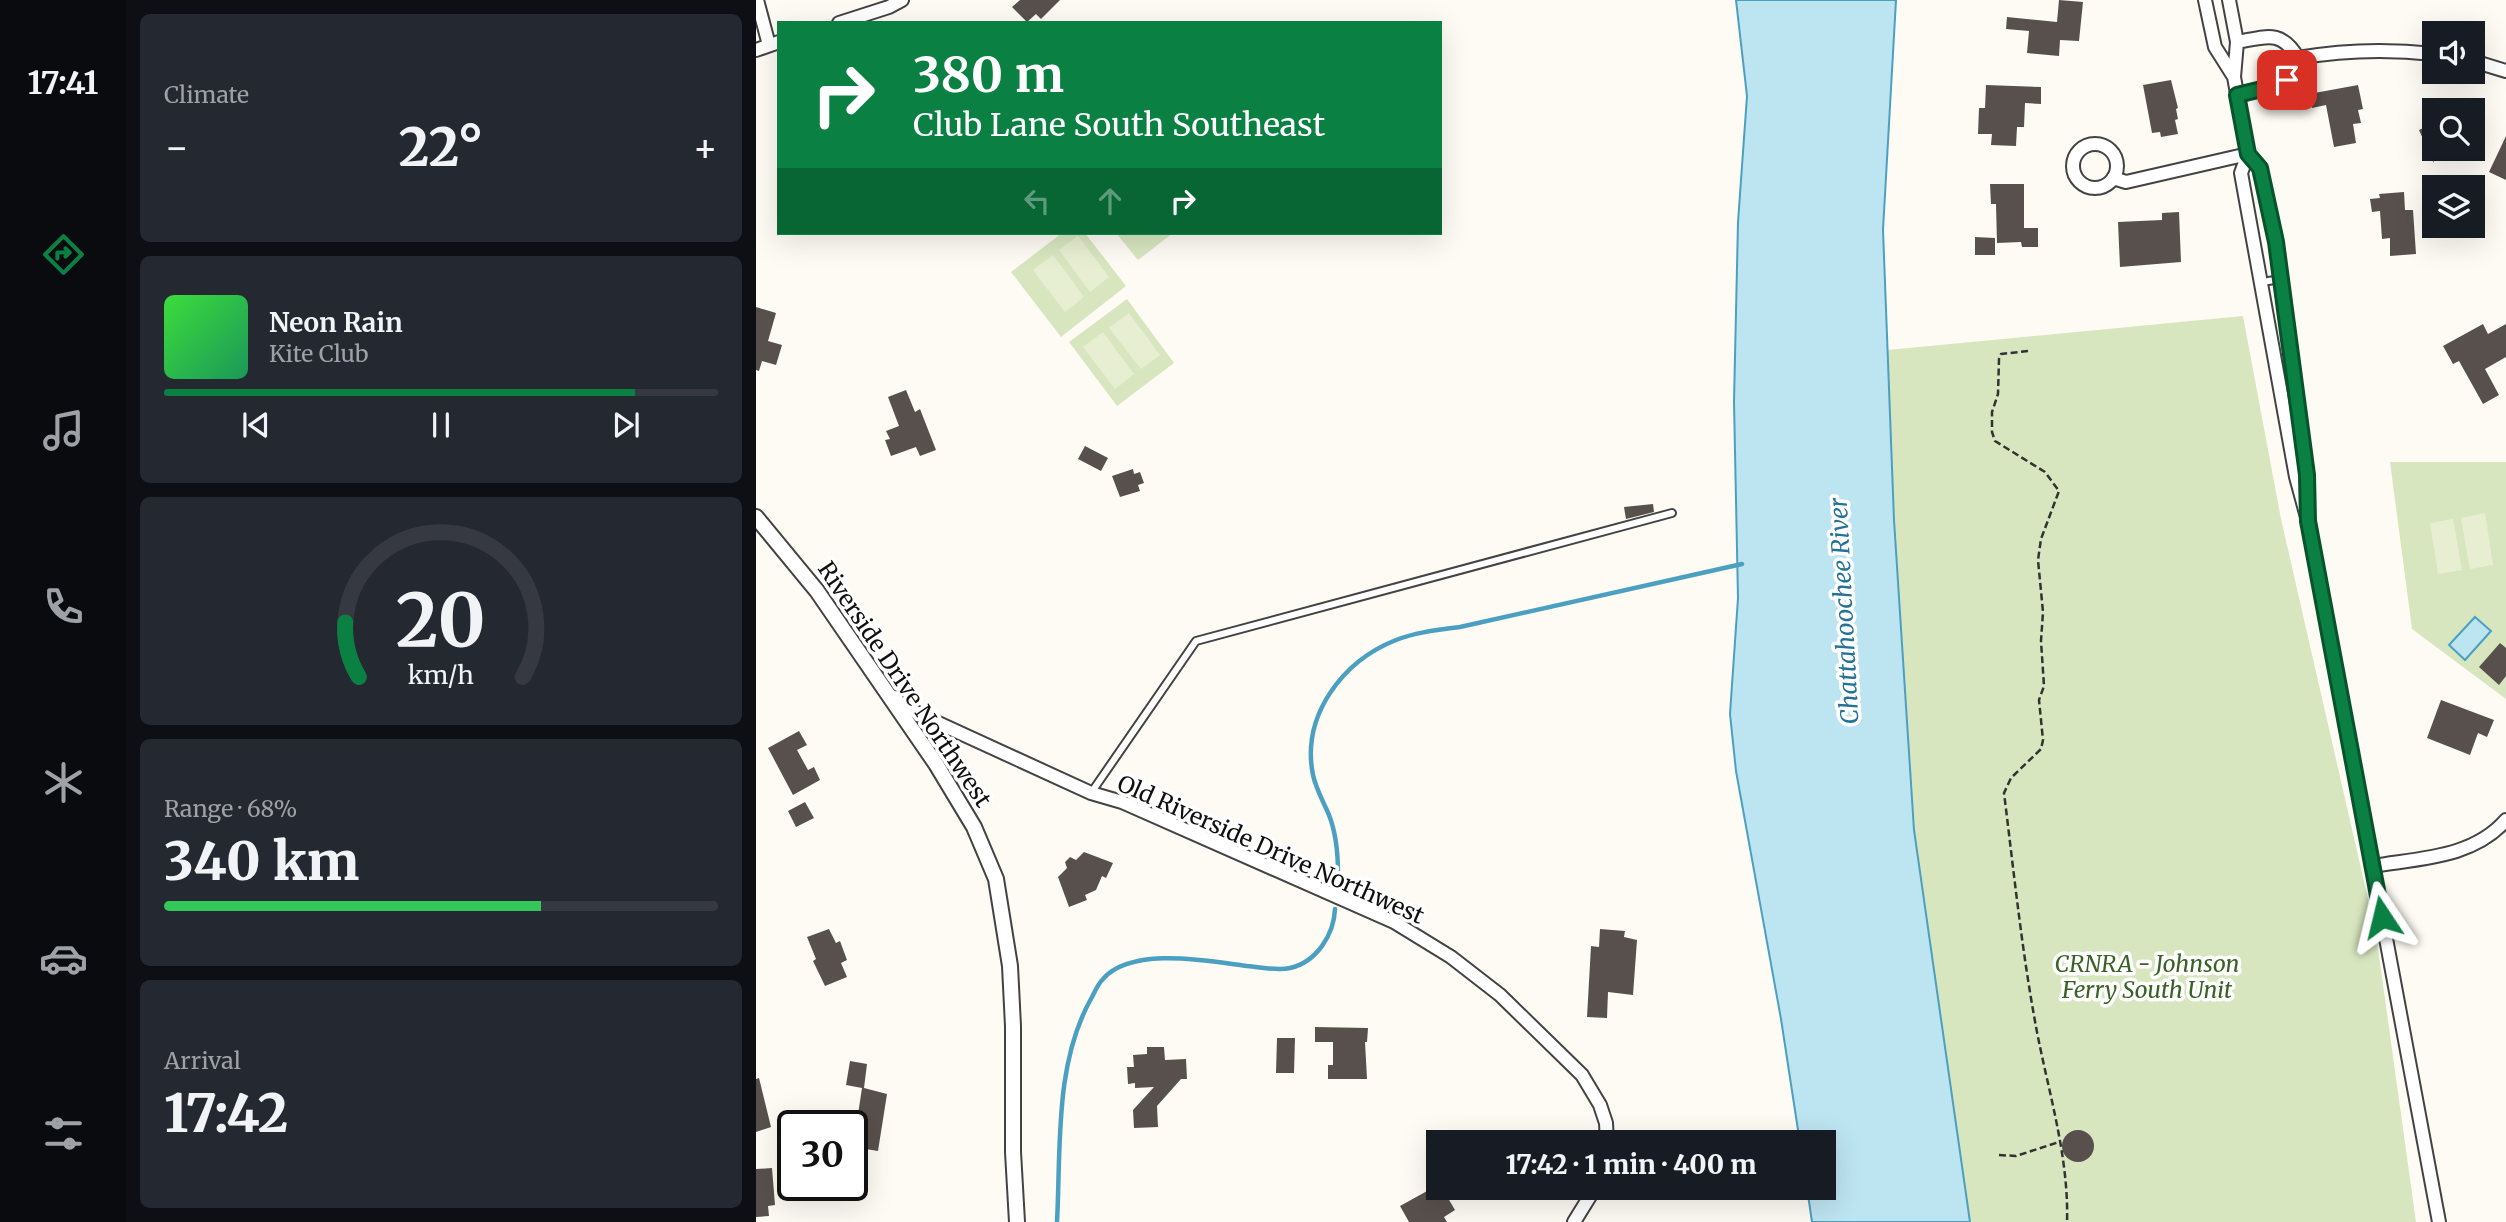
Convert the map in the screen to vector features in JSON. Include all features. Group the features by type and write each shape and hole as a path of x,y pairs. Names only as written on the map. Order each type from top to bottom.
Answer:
{"street":[{"path":"757,0 768,46"},
{"path":"845,21 902,0"},
{"path":"2205,0 2216,47 2234,77"},
{"path":"2229,0 2237,42 2234,77 2237,95 2248,154 2260,168 2281,279 2307,475 2308,521"},
{"path":"2237,42 2272,36 2280,38 2291,47 2298,58"},
{"path":"2298,58 2384,51 2422,53"},
{"path":"2237,95 2287,80 2298,58"},
{"path":"2485,65 2506,71"},
{"path":"2113,178 2126,182 2248,154"},
{"path":"2248,154 2241,173 2296,477 2308,521 2439,1222"},
{"name":"Riverside Drive Northwest","path":"756,517 806,576 936,764 974,827 996,879 1010,966 1017,1222"},
{"name":"Old Riverside Drive Northwest","path":"887,691 901,704 923,716 1091,793 1122,802 1394,922 1451,957 1500,995 1582,1075 1600,1105 1606,1130"},
{"path":"2373,866 2461,850 2491,835 2506,820"},
{"path":"1574,1222 1588,1200"}],"lane":[{"path":"2262,282 2281,279"},
{"path":"1091,793 1196,642 1672,513"}],"path":[{"path":"2028,351 2001,354 2000,379 1992,412 1992,432 1995,441 2045,472 2059,491 2041,539 2038,560 2043,612 2043,686 2039,700 2043,740 2041,749 2011,778 2004,793 2037,1029 2059,1142 2067,1199 2067,1222"},
{"path":"1999,1154 2016,1156 2059,1142"}],"green space":[{"path":"1059,235 1087,235 1126,286 1061,337 1011,272"},
{"path":"1118,235 1170,235 1138,260"},
{"path":"1078,236 1109,277 1090,292 1059,250"},
{"path":"1053,255 1084,297 1065,312 1033,270"},
{"path":"1127,299 1174,363 1117,406 1069,342"},
{"path":"1129,313 1160,355 1141,369 1109,328"},
{"name":"CRNRA - Johnson Ferry South Unit","path":"2243,316 2281,519 2376,934 2416,1222 1938,1222 1877,351"},
{"path":"1103,332 1134,374 1115,389 1083,347"},
{"path":"2390,462 2506,462 2506,699 2412,629"},
{"path":"2485,513 2493,565 2470,569 2461,518"},
{"path":"2453,519 2462,570 2438,574 2430,523"}],"water":[{"name":"Chattahoochee River","path":"1736,0 1896,0 1883,230 1894,520 1914,830 1970,1222 1812,1222 1809,1200 1836,1200 1836,1130 1798,1130 1781,1019 1736,771 1730,714 1738,598 1734,402 1738,222 1747,96"},
{"path":"2475,617 2491,631 2465,660 2449,645"}],"building":[{"path":"1020,0 1060,0 1041,19 1036,14 1028,21 1012,7"},
{"path":"2059,0 2083,2 2079,41 2060,40 2059,56 2027,53 2029,31 2006,29 2007,17 2057,22"},
{"path":"2171,80 2178,108 2178,119 2175,120 2178,134 2161,137 2160,132 2152,133 2143,85"},
{"path":"1986,85 2041,87 2041,104 2025,103 2024,127 2017,127 2016,146 1991,145 1992,134 1978,134 1979,108 1985,108"},
{"path":"2358,85 2363,109 2358,110 2361,123 2353,124 2356,143 2334,147 2326,105 2312,108 2309,94"},
{"path":"2506,136 2506,180 2489,172"},
{"path":"1990,184 2024,184 2024,228 2038,228 2038,247 2022,247 2021,242 1997,243 1996,204 1991,204"},
{"path":"2404,192 2405,210 2413,210 2416,254 2390,256 2390,238 2382,239 2380,211 2372,212 2370,199 2380,198 2379,194"},
{"path":"2179,212 2181,262 2120,267 2118,222 2162,220 2162,213"},
{"path":"1975,237 1995,238 1995,255 1975,255"},
{"path":"756,307 776,313 768,341 782,345 776,365 762,361 759,371 756,370"},
{"path":"2483,324 2488,334 2506,324 2506,357 2485,369 2499,395 2483,404 2459,361 2453,364 2443,346"},
{"path":"906,390 915,412 920,409 936,450 920,456 916,447 891,456 885,440 890,439 886,431 899,426 888,397"},
{"path":"1085,446 1108,458 1101,471 1078,459"},
{"path":"1133,469 1134,474 1140,472 1144,483 1138,485 1140,491 1120,497 1112,476"},
{"path":"1653,504 1654,512 1626,519 1624,507"},
{"path":"2500,643 2506,648 2506,676 2499,685 2479,667"},
{"path":"2441,700 2494,720 2487,737 2478,733 2470,755 2427,738"},
{"path":"799,731 807,745 797,750 808,770 814,767 820,780 793,795 768,748"},
{"path":"805,802 814,818 796,827 788,811"},
{"path":"1084,852 1113,863 1106,878 1102,876 1096,890 1085,895 1087,900 1069,907 1058,877 1067,868 1065,862 1070,857 1076,860"},
{"path":"829,929 836,943 840,941 847,960 841,963 847,977 825,986 813,961 816,959 807,937"},
{"path":"1600,929 1625,931 1624,937 1637,940 1633,995 1608,992 1607,1018 1587,1017 1591,946 1599,947"},
{"path":"1315,1027 1368,1028 1365,1042 1367,1079 1328,1079 1328,1065 1333,1065 1333,1042 1315,1042"},
{"path":"1277,1038 1295,1038 1294,1073 1276,1073"},
{"path":"1147,1047 1164,1047 1165,1060 1186,1059 1187,1079 1181,1079 1157,1106 1158,1127 1134,1128 1133,1110 1154,1087 1135,1088 1135,1083 1128,1084 1127,1067 1134,1067 1133,1055 1147,1054"},
{"path":"850,1061 867,1064 864,1088 887,1094 878,1151 868,1149 868,1110 859,1110 862,1088 846,1085"},
{"path":"759,1078 771,1127 756,1132 756,1079"},
{"path":"2078,1130 2089,1135 2094,1146 2089,1157 2078,1162 2067,1157 2062,1146 2067,1135"},
{"path":"772,1168 775,1205 768,1206 769,1216 756,1217 756,1169"},
{"path":"1426,1192 1426,1200 1449,1200 1455,1210 1444,1217 1447,1222 1409,1222 1400,1206"}],"waterway":[{"path":"1338,873 1333,829 1313,775 1313,732 1330,693 1343,676 1359,662 1377,649 1412,635 1460,627 1742,564"},
{"path":"1057,1222 1065,1078 1080,1023 1101,981 1116,969 1132,962 1151,959 1192,959 1280,969 1300,965 1322,946 1331,928 1335,909"}],"route":[{"path":"2287,80 2237,95 2248,154 2260,168 2276,242 2307,475 2308,521 2382,917"}]}
